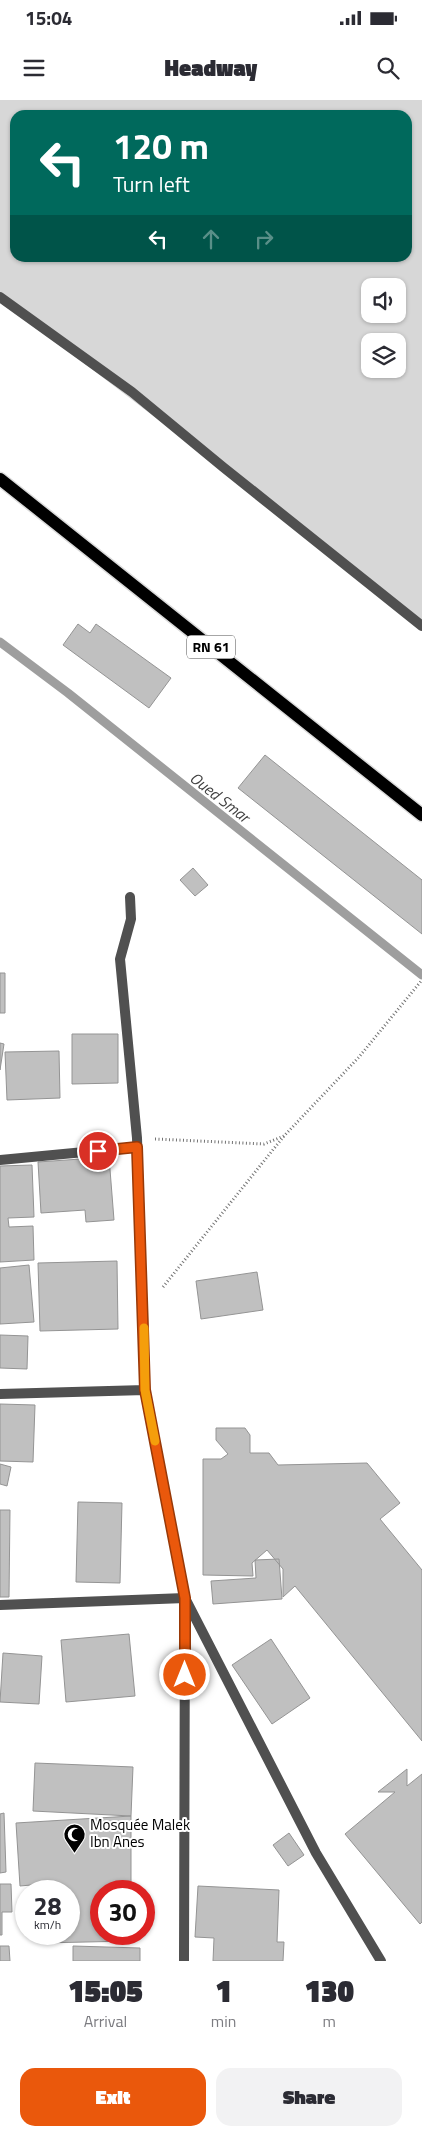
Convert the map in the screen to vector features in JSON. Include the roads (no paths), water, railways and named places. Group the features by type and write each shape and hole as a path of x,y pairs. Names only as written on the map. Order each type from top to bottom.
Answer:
{"main road":[{"name":"RN 61","path":"0,479 422,815"}],"street":[{"path":"0,297 132,392 223,468 422,626"},
{"path":"130,897 131,919 120,959 137,1143 144,1310 145,1390 185,1598 184,1961"},
{"path":"0,1160 137,1143"},
{"path":"0,1394 145,1390"},
{"path":"0,1605 185,1598"},
{"path":"185,1598 316,1853 381,1961"}],"waterway":[{"name":"Oued Smar","path":"0,642 68,693 422,975"}],"place":[{"name":"Mosquée Malek Ibn Anes","path":"74,1853"}]}
